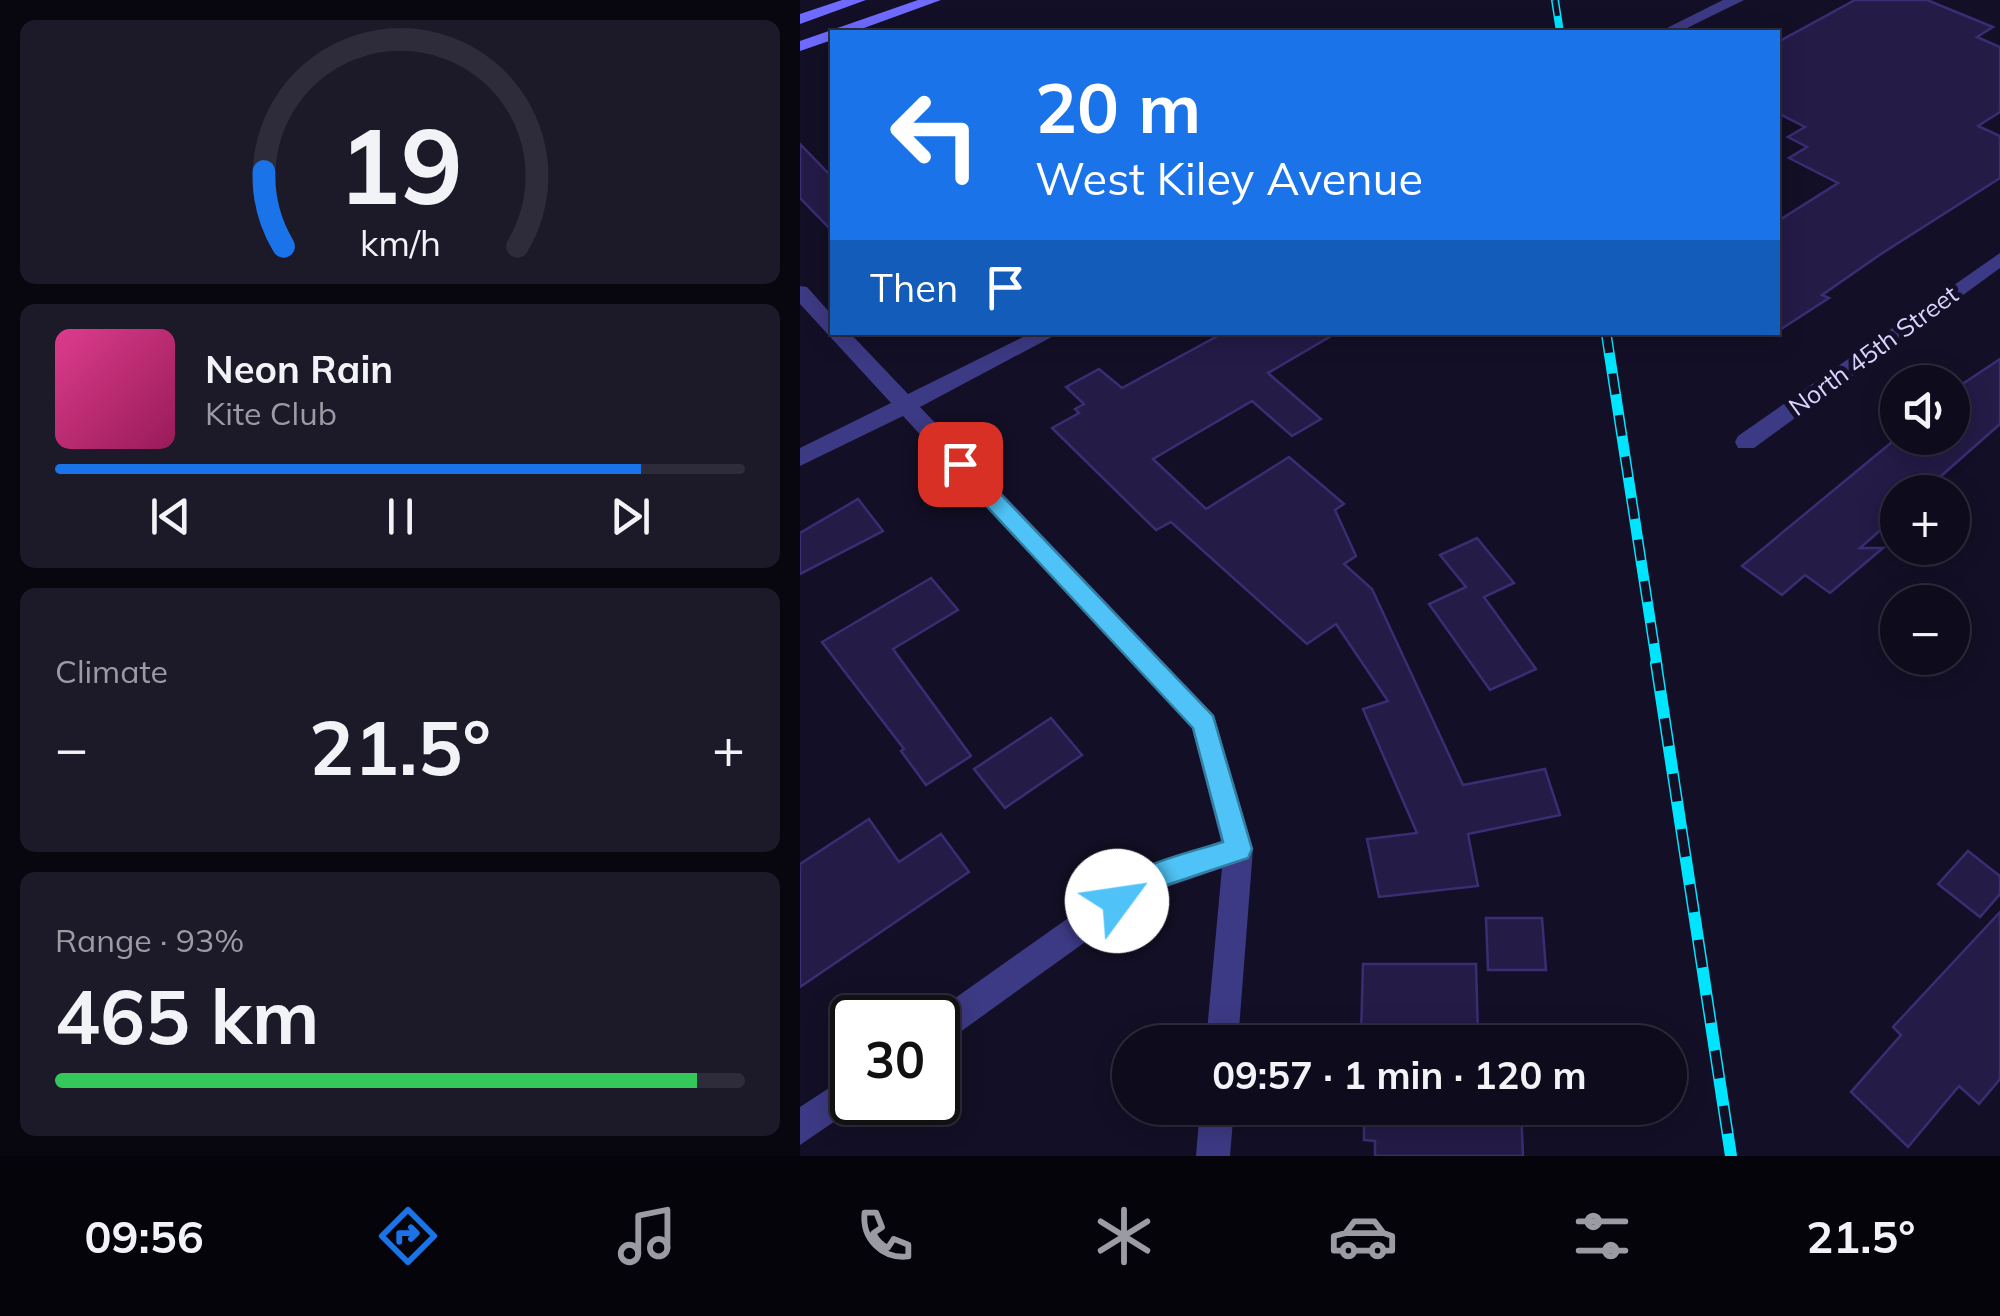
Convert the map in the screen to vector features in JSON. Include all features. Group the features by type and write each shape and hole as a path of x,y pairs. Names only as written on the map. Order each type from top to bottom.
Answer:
{"main road":[{"path":"800,19 858,0"},
{"path":"847,30 933,0"},
{"path":"800,46 830,36"}],"street":[{"path":"1671,30 1736,0"},
{"name":"North 45th Street","path":"1746,442 2000,259"},
{"path":"800,292 830,325"},
{"path":"840,335 1204,723 1238,849 1223,1025"},
{"path":"800,458 1045,335"},
{"path":"960,1014 1146,880 1238,849"},
{"path":"800,1128 830,1106"},
{"path":"1213,1156 1216,1125"}],"building":[{"path":"1855,0 1927,0 1993,27 1977,37 2000,47 2000,112 1978,126 2000,136 2000,178 1881,254 1822,295 1829,298 1780,330 1780,220 1838,183 1789,158 1807,147 1788,137 1805,127 1780,114 1780,41"},
{"path":"800,144 830,175 830,229 800,198"},
{"path":"1219,335 1333,335 1268,373 1321,419 1292,436 1252,401 1153,459 1206,509 1289,457 1344,504 1335,510 1356,556 1344,564 1372,589 1463,785 1545,769 1560,815 1468,834 1478,886 1379,897 1367,839 1417,833 1363,709 1388,701 1336,624 1307,644 1171,522 1156,530 1052,428 1079,413 1075,409 1084,404 1066,387 1099,369 1122,388"},
{"path":"2000,359 2000,424 1970,450 1970,379"},
{"path":"1880,452 1880,455 1965,455 1942,475 1880,475 1880,531 1860,548 1880,551 1830,593 1805,575 1782,595 1742,566"},
{"path":"858,499 883,531 800,574 800,533"},
{"path":"1477,538 1514,583 1484,597 1536,669 1490,690 1429,604 1466,587 1440,555"},
{"path":"931,578 958,610 893,649 971,756 926,785 901,751 904,749 822,642"},
{"path":"1051,718 1082,755 1005,808 974,769"},
{"path":"869,819 899,862 941,834 969,872 800,987 800,864"},
{"path":"1968,851 2000,876 2000,894 1980,917 1938,884"},
{"path":"2000,912 2000,1079 1979,1104 1959,1086 1908,1147 1851,1092 1901,1035 1893,1027"},
{"path":"1486,918 1542,918 1546,970 1488,970"},
{"path":"1363,964 1476,964 1478,1025 1361,1025"},
{"path":"1364,1125 1522,1125 1523,1156 1375,1156 1375,1141 1364,1140"}],"railway":[{"path":"1555,0 1560,30"},
{"path":"1606,335 1657,665"},
{"path":"1656,663 1731,1156"}],"route":[{"path":"960,464 1204,723 1238,849 1146,880 1117,901"}]}
